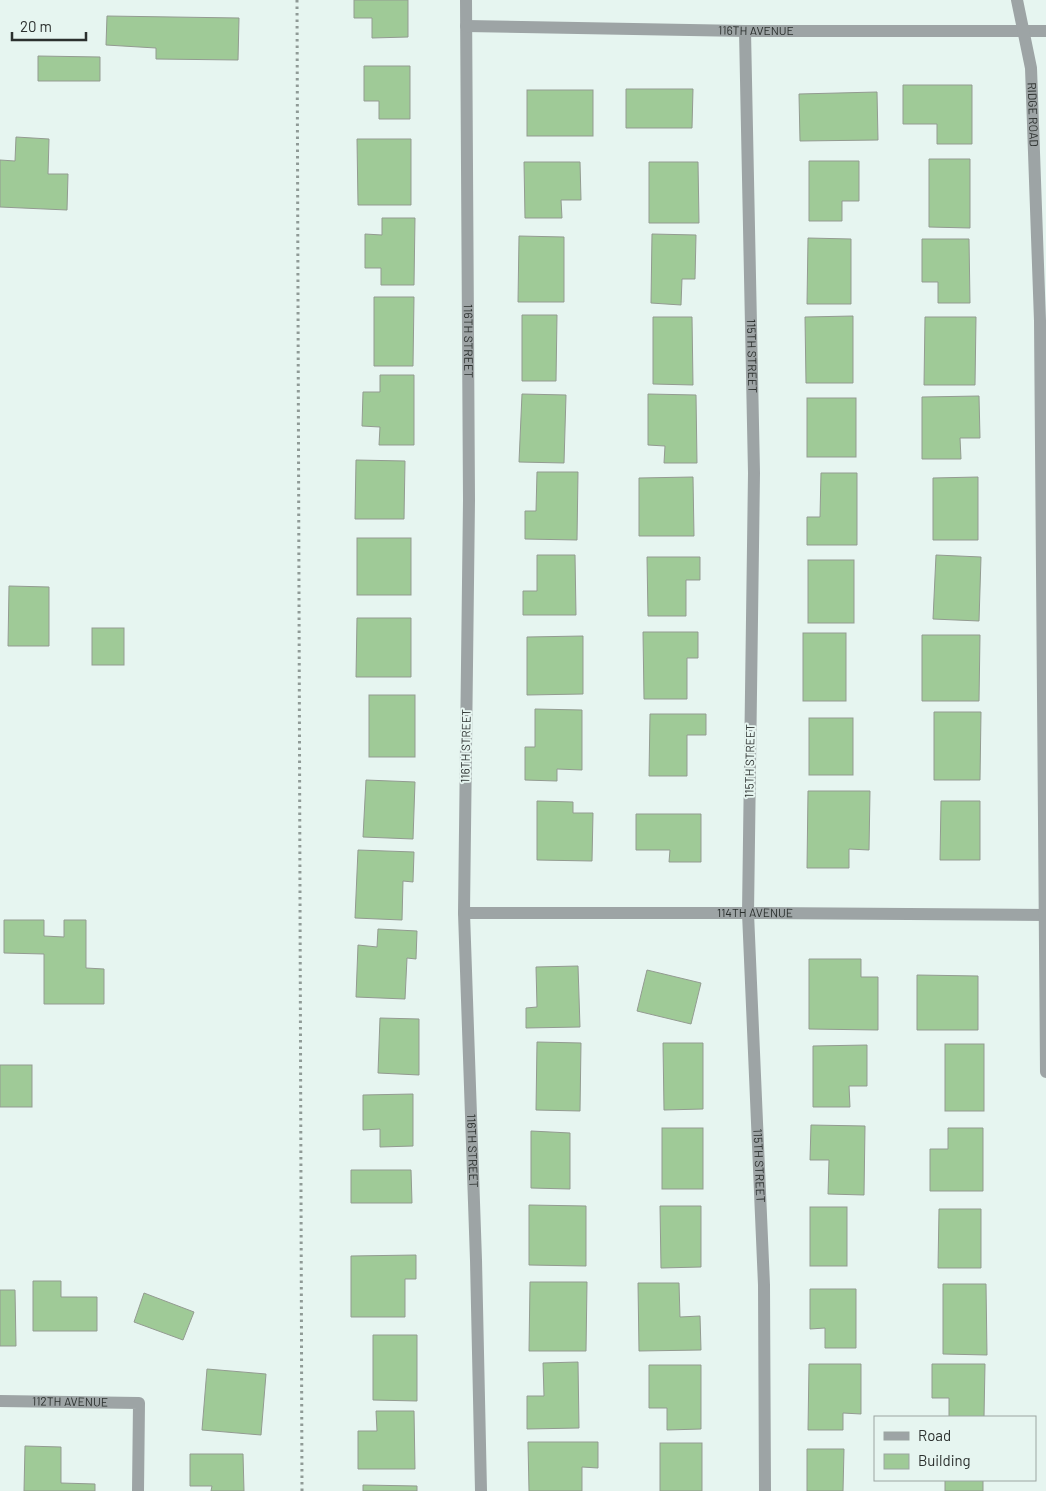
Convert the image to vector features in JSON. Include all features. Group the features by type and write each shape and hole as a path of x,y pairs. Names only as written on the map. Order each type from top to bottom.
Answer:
{"street":[{"name":"116TH STREET","path":"466,0 468,500 464,913 476,1260 481,1491"},
{"name":"RIDGE ROAD","path":"1017,0 1032,68 1043,321 1046,1072"},
{"name":"116TH AVENUE","path":"466,26 745,31 1046,31"},
{"name":"115TH STREET","path":"745,31 754,473 748,913 764,1285 765,1491"},
{"name":"114TH AVENUE","path":"464,913 1045,915"},
{"name":"112TH AVENUE","path":"0,1401 140,1403 138,1491"}],"path":[{"path":"297,0 302,1491"}],"building":[{"path":"354,0 408,0 408,37 372,38 372,18 354,18"},
{"path":"107,16 239,18 238,60 156,59 156,48 106,45"},
{"path":"38,56 100,57 100,81 38,81"},
{"path":"364,66 410,66 410,119 379,119 379,101 364,101"},
{"path":"903,85 972,85 972,144 937,144 937,124 903,124"},
{"path":"626,89 693,89 692,128 626,128"},
{"path":"527,90 593,90 593,136 527,136"},
{"path":"877,92 878,140 800,141 799,94"},
{"path":"16,137 49,139 48,174 68,174 67,210 0,207 0,160 15,161"},
{"path":"357,139 411,139 411,205 358,205"},
{"path":"929,159 970,159 970,228 929,227"},
{"path":"809,161 859,161 859,201 842,201 842,221 809,221"},
{"path":"524,162 580,162 581,200 561,200 562,218 525,218"},
{"path":"649,162 698,162 699,223 649,223"},
{"path":"382,218 415,218 414,285 381,285 381,268 365,268 365,234 382,235"},
{"path":"652,234 696,235 695,279 682,279 681,305 651,303"},
{"path":"519,236 564,237 564,302 518,302"},
{"path":"808,238 851,239 851,304 807,304"},
{"path":"922,239 969,239 970,303 938,303 938,282 922,282"},
{"path":"374,297 414,297 413,366 374,366"},
{"path":"522,315 557,315 556,381 522,381"},
{"path":"853,316 853,383 806,383 805,317"},
{"path":"653,317 692,317 693,385 653,384"},
{"path":"925,317 976,317 975,385 924,385"},
{"path":"380,375 414,375 414,445 379,445 380,427 362,426 363,392 380,392"},
{"path":"522,394 566,395 564,463 519,462"},
{"path":"648,394 696,395 697,463 664,463 665,446 648,445"},
{"path":"979,396 980,438 960,438 961,459 922,459 922,397"},
{"path":"807,398 856,398 856,457 807,457"},
{"path":"356,460 405,461 404,519 355,519"},
{"path":"537,472 578,472 577,540 525,539 525,511 536,511"},
{"path":"821,473 857,473 857,545 807,545 807,517 820,517"},
{"path":"693,477 694,536 639,536 639,478"},
{"path":"978,477 978,540 933,540 933,478"},
{"path":"357,538 411,538 411,595 357,595"},
{"path":"537,555 575,555 576,615 523,615 523,591 537,591"},
{"path":"936,555 981,557 979,621 933,619"},
{"path":"647,557 700,557 700,580 686,580 686,616 648,616"},
{"path":"808,560 854,560 854,623 808,623"},
{"path":"9,586 49,587 49,646 8,646"},
{"path":"357,618 411,618 411,677 356,677"},
{"path":"92,628 124,628 124,665 92,665"},
{"path":"643,632 698,632 698,658 687,658 687,699 644,699"},
{"path":"803,633 846,633 846,701 803,701"},
{"path":"922,635 980,635 979,701 922,701"},
{"path":"583,636 583,694 527,695 527,637"},
{"path":"369,695 415,695 415,757 369,757"},
{"path":"535,709 582,710 582,770 557,769 557,781 525,780 525,747 535,747"},
{"path":"934,712 981,712 980,780 934,780"},
{"path":"650,714 706,714 706,735 687,735 687,776 649,776"},
{"path":"809,718 853,718 853,775 809,775"},
{"path":"366,780 415,782 413,839 363,837"},
{"path":"808,791 870,791 869,850 849,849 849,868 807,868"},
{"path":"537,801 573,802 573,813 593,813 592,861 537,860"},
{"path":"941,801 980,801 980,860 940,860"},
{"path":"636,814 701,814 701,862 669,862 670,850 636,850"},
{"path":"358,850 414,852 413,882 403,881 402,920 355,918"},
{"path":"4,920 44,920 44,936 64,937 64,920 86,920 86,968 104,969 104,1004 44,1004 44,954 4,953"},
{"path":"378,929 417,931 416,959 407,958 405,999 356,997 358,945 377,947"},
{"path":"809,959 861,959 861,977 878,977 878,1030 809,1029"},
{"path":"578,966 580,1027 526,1028 526,1008 537,1007 536,967"},
{"path":"647,970 701,983 691,1024 637,1011"},
{"path":"917,975 978,976 978,1030 917,1030"},
{"path":"380,1018 419,1019 419,1075 378,1073"},
{"path":"537,1042 581,1043 580,1111 536,1110"},
{"path":"663,1043 703,1043 703,1109 664,1110"},
{"path":"945,1044 984,1044 984,1111 945,1111"},
{"path":"867,1045 867,1086 849,1086 850,1107 813,1107 813,1046"},
{"path":"0,1065 32,1065 32,1107 0,1107"},
{"path":"413,1094 413,1146 380,1147 380,1129 363,1130 363,1095"},
{"path":"811,1125 865,1126 864,1195 828,1194 829,1160 810,1160"},
{"path":"662,1128 703,1128 703,1189 662,1189"},
{"path":"948,1128 983,1128 983,1191 930,1191 930,1149 948,1149"},
{"path":"531,1131 570,1133 570,1189 531,1188"},
{"path":"351,1170 411,1170 412,1203 351,1203"},
{"path":"529,1205 586,1206 586,1266 529,1265"},
{"path":"660,1206 701,1206 701,1267 661,1268"},
{"path":"810,1207 847,1207 847,1266 810,1266"},
{"path":"939,1209 981,1209 981,1268 938,1268"},
{"path":"416,1255 416,1279 405,1279 405,1317 351,1317 351,1256"},
{"path":"33,1281 61,1281 61,1297 97,1297 97,1331 33,1331"},
{"path":"530,1282 587,1282 586,1351 529,1351"},
{"path":"638,1283 679,1283 680,1317 700,1316 701,1350 639,1351"},
{"path":"943,1284 986,1284 987,1355 943,1354"},
{"path":"810,1289 856,1289 856,1348 825,1348 825,1328 810,1329"},
{"path":"0,1290 15,1290 16,1346 0,1346"},
{"path":"144,1293 194,1312 183,1340 134,1322"},
{"path":"373,1335 417,1335 417,1401 373,1400"},
{"path":"578,1362 579,1428 527,1429 527,1396 544,1396 543,1363"},
{"path":"809,1364 861,1364 861,1414 843,1413 843,1430 808,1430"},
{"path":"932,1364 985,1364 984,1416 949,1416 949,1398 932,1398"},
{"path":"649,1365 701,1365 701,1429 667,1430 667,1408 649,1408"},
{"path":"207,1369 266,1374 261,1435 202,1430"},
{"path":"376,1411 414,1411 415,1469 358,1469 358,1431 377,1431"},
{"path":"528,1442 598,1442 598,1468 582,1467 582,1491 529,1491"},
{"path":"660,1443 702,1443 702,1491 660,1491"},
{"path":"25,1446 61,1447 61,1483 95,1484 95,1491 24,1491"},
{"path":"807,1449 844,1449 843,1491 807,1491"},
{"path":"190,1454 243,1454 244,1491 211,1491 212,1486 190,1486"},
{"path":"945,1481 983,1481 983,1491 945,1491"},
{"path":"363,1485 417,1486 417,1491 363,1491"}]}
